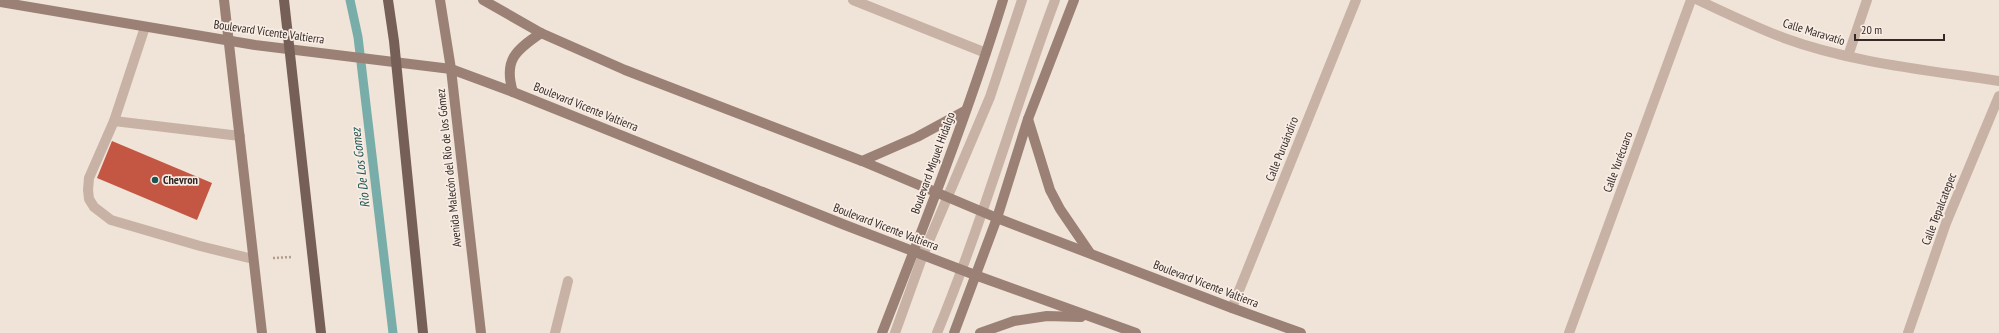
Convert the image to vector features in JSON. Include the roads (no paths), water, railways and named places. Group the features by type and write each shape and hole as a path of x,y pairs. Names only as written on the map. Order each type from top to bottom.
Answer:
{"main road":[{"path":"224,0 262,333"},
{"path":"284,0 321,333"},
{"path":"388,0 394,41 423,333"},
{"name":"Avenida Malecón del Río de los Gómez","path":"440,0 451,69 481,333"},
{"name":"Boulevard Vicente Valtierra","path":"483,0 541,33 625,70 862,161 998,218 1301,333"},
{"name":"Boulevard Miguel Hidalgo","path":"882,333 918,253 1003,0"},
{"path":"954,333 998,218 1028,119 1074,0"},
{"name":"Boulevard Vicente Valtierra","path":"0,2 255,45 432,65 451,69 513,92 975,275 1136,333"},
{"path":"513,92 509,74 512,59 521,47 541,33"},
{"path":"862,161 917,137 965,111"},
{"path":"1028,119 1050,190 1060,209 1090,253"},
{"path":"980,333 1014,321 1047,316 1074,315 1105,321"}],"street":[{"path":"853,0 986,54"},
{"path":"895,333 918,253 947,197 990,97 1022,0"},
{"path":"938,333 963,270 1038,46 1055,0"},
{"name":"Calle Puruándiro","path":"1232,308 1356,0"},
{"name":"Calle Yurécuaro","path":"1569,333 1691,0"},
{"name":"Calle Maravatío","path":"1698,0 1785,38 1848,56 1910,68 1999,81"},
{"path":"1848,56 1867,0"},
{"path":"145,27 114,121 89,178 89,199 94,207 112,220 200,246 253,259"},
{"name":"Calle Tepalcatepec","path":"1908,333 1946,224 1999,96"},
{"path":"114,121 240,136"},
{"path":"555,333 568,282"}],"waterway":[{"name":"Rio De Los Gomez","path":"350,0 358,37 393,333"}],"place":[{"name":"Chevron","path":"155,180"}]}
